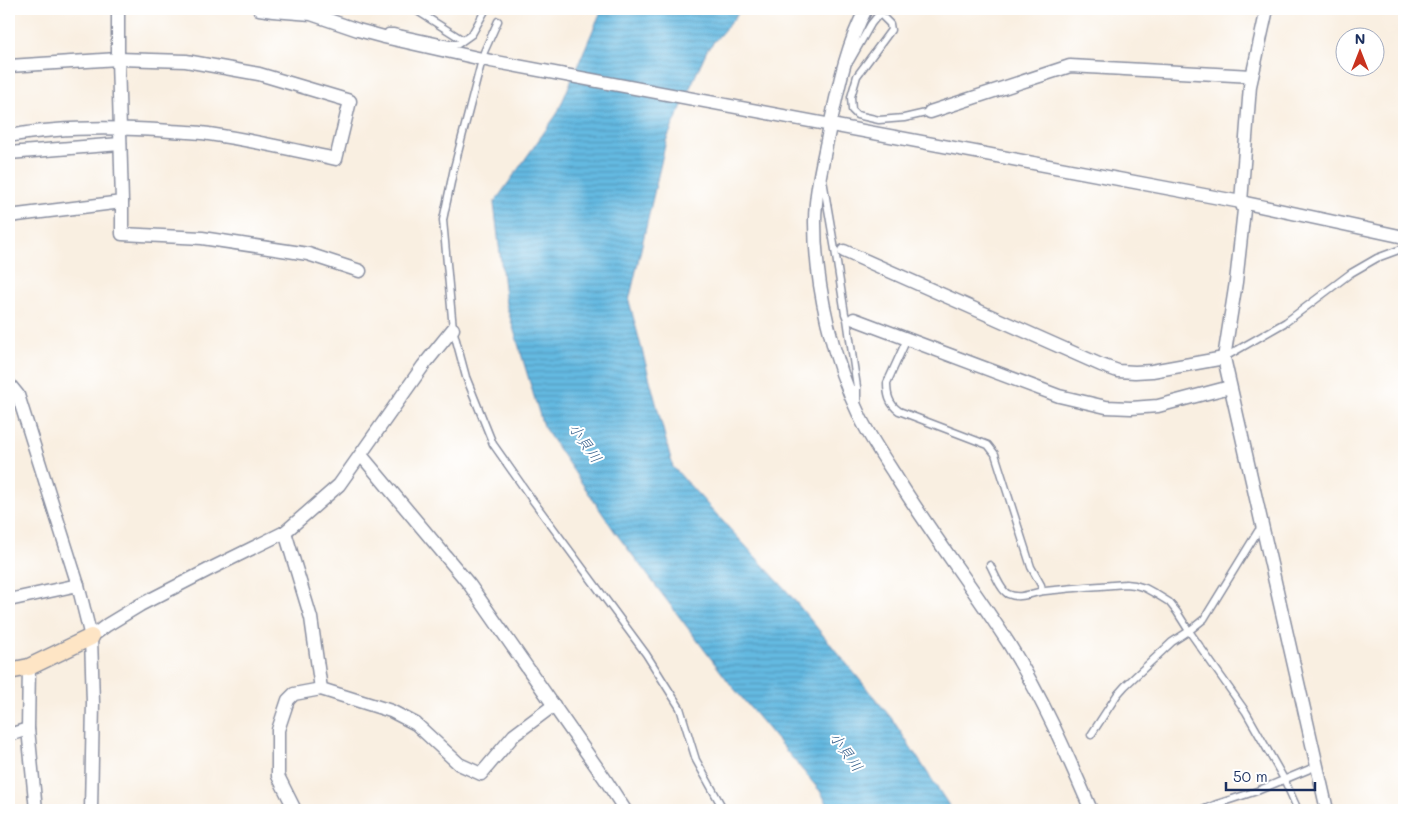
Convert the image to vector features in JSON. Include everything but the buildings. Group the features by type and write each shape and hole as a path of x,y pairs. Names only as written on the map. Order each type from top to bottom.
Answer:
{"street":[{"path":"118,9 122,234 202,238 308,254 360,271"},
{"path":"259,9 311,14 384,37 487,60 1241,202 1404,237"},
{"path":"866,9 854,34 826,124 815,222 819,275 827,317 839,362 857,408 877,448 913,505 1010,645 1055,729 1091,810"},
{"path":"1267,9 1252,76 1241,202 1244,210 1224,358 1327,810"},
{"path":"9,66 118,59 186,62 259,74 350,101 336,159 208,134 119,128 67,129 9,136"},
{"path":"930,112 1070,66 1252,76"},
{"path":"9,153 120,144"},
{"path":"9,216 122,202"},
{"path":"840,251 1118,371 1152,371 1224,358"},
{"path":"850,319 1059,396 1106,406 1131,408 1158,406 1230,388"},
{"path":"9,671 29,666 91,637 140,605 210,568 285,532 339,485 423,366 453,330"},
{"path":"9,384 78,585 91,637 93,703 91,810"},
{"path":"361,455 469,584 625,810"},
{"path":"285,532 311,618 321,690"},
{"path":"9,600 78,585"},
{"path":"29,666 28,729 36,810"},
{"path":"295,810 278,776 278,730 288,700 294,694 321,690 391,711 416,724 458,764 481,774 514,735 554,705"},
{"path":"9,735 28,729"}],"lane":[{"path":"414,9 463,40"},
{"path":"384,37 388,32 393,32 449,44 458,44 472,34 486,9"},
{"path":"842,74 871,24 879,14 890,24 891,30 857,76 851,98 852,110 857,115 879,120 904,118 930,112"},
{"path":"498,22 454,168 443,220 453,330 466,377 493,444 646,654 680,708 696,760 725,810"},
{"path":"821,172 840,251 845,314 850,319 857,387 857,408"},
{"path":"1224,358 1286,322 1351,273 1378,258 1404,248"},
{"path":"907,339 887,383 887,391 892,406 899,411 988,445 992,449 1031,567 1041,585 1042,591"},
{"path":"1090,735 1125,686 1172,642 1204,618 1258,531 1263,528"},
{"path":"990,565 1002,589 1007,594 1027,596 1042,591 1126,584 1146,588 1169,602 1178,612 1189,631 1246,712 1284,779 1298,810"},
{"path":"1203,810 1257,791 1317,766"}],"water":[{"name":"小貝川","path":"602,9 742,9 707,50 666,141 629,301 673,467 786,590 892,719 952,810 831,810 820,791 731,685 615,532 543,426 506,304 494,203 557,114"}]}
